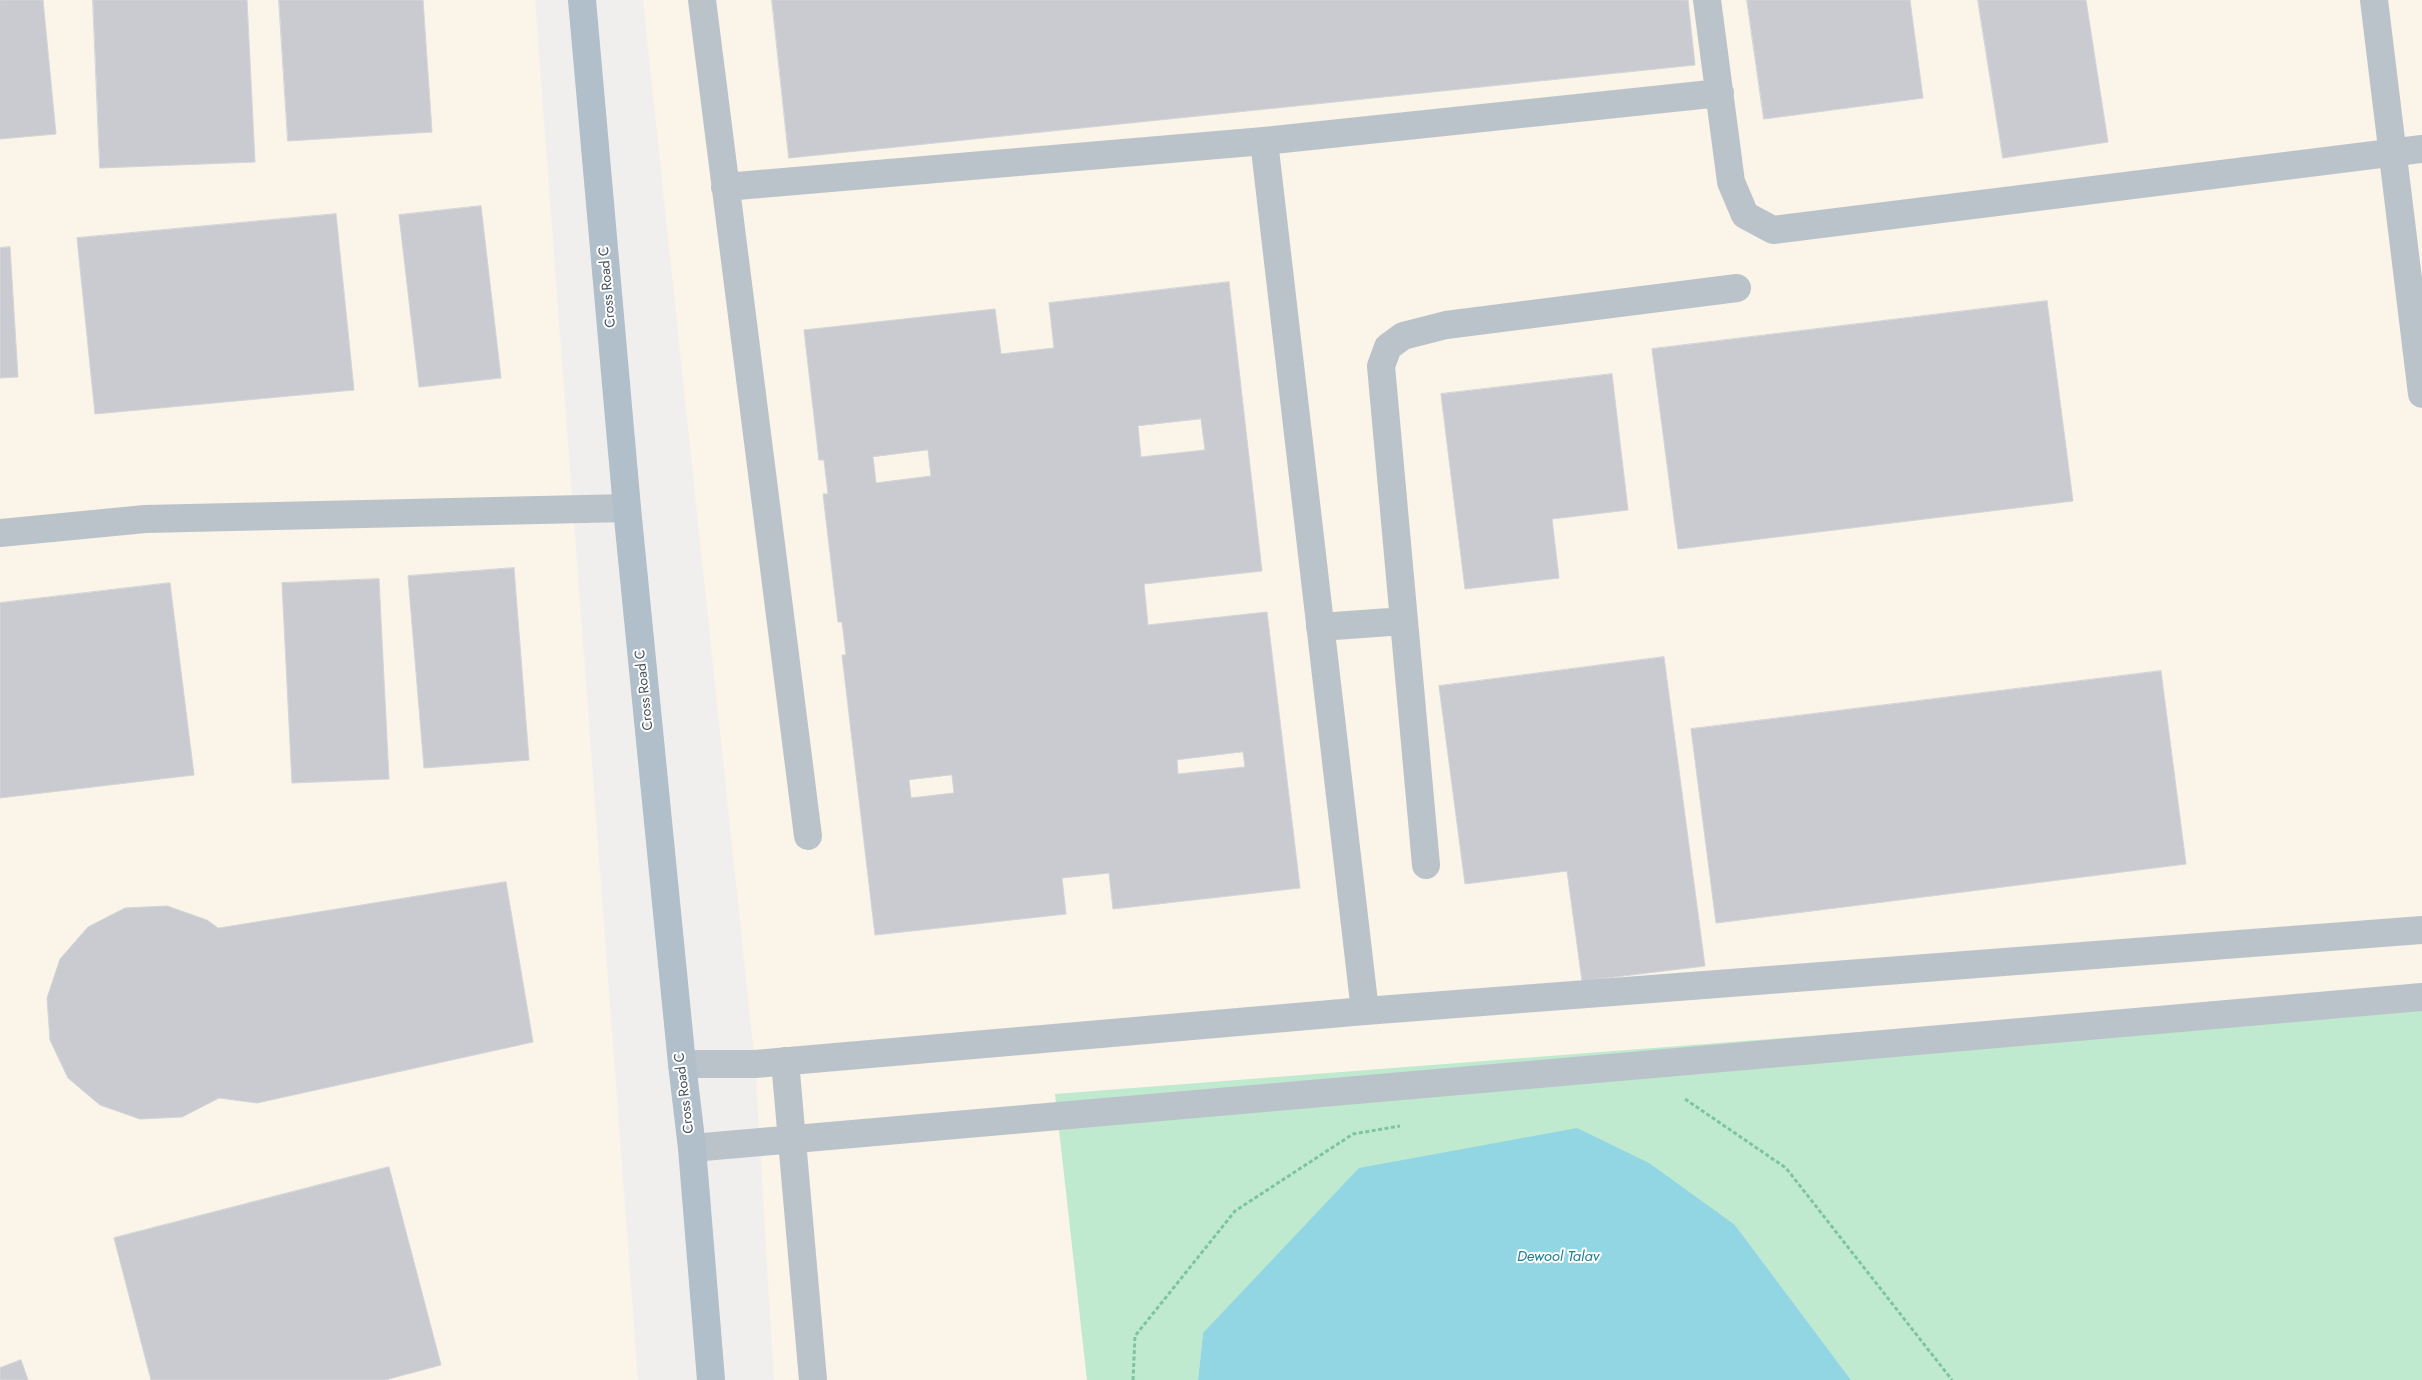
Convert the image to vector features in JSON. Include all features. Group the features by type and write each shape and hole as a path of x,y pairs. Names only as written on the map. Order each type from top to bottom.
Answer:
{"main road":[{"name":"Cross Road C","path":"582,0 627,508 692,1148 711,1380"}],"street":[{"path":"702,0 808,836"},
{"path":"1707,0 1731,182 1745,215 1773,230 2422,150"},
{"path":"2374,0 2422,394"},
{"path":"725,187 1264,141 1720,93"},
{"path":"1264,141 1365,1011"},
{"path":"1426,865 1382,366 1388,347 1403,336 1446,325 1737,288"},
{"path":"0,533 145,518 627,508"},
{"path":"1320,627 1404,621"},
{"path":"682,1064 755,1064 1365,1011 2422,930"},
{"path":"692,1148 2422,997"},
{"path":"785,1061 813,1380"}],"path":[{"path":"1684,1099 1786,1168 1952,1380"},
{"path":"1133,1380 1135,1336 1235,1211 1353,1134 1402,1126"}],"shaded area":[{"path":"0,0 535,0 638,1380 0,1380"},
{"path":"643,0 2422,0 2422,1380 774,1380 755,1064"}],"green space":[{"path":"2420,989 2422,1011 2422,1380 1851,1380 1735,1225 1203,1333 1198,1380 1087,1380 1055,1094"}],"water":[{"name":"Dewool Talav","path":"1577,1128 1649,1163 1735,1225 1851,1380 1198,1380 1203,1333 1359,1168"}],"building":[{"path":"0,0 43,0 56,134 0,139"},
{"path":"93,0 247,0 255,162 100,168"},
{"path":"279,0 423,0 432,132 288,141"},
{"path":"772,0 1688,0 1695,65 789,158"},
{"path":"1747,0 1910,0 1923,98 1764,119"},
{"path":"1978,0 2086,0 2108,142 2003,158"},
{"path":"481,206 501,378 419,387 399,215"},
{"path":"336,214 354,390 95,414 77,238"},
{"path":"10,247 18,377 0,378 0,248"},
{"path":"1229,282 1262,571 1144,584 1148,625 1267,612 1300,888 1113,909 1109,873 1062,878 1066,914 875,935 842,655 846,655 842,622 838,622 823,494 828,494 824,460 819,460 804,330 995,309 1001,354 1054,348 1049,303","holes":["1201,419 1205,450 1141,457 1138,426","928,450 931,476 876,483 873,457","1243,752 1245,767 1178,774 1177,760","952,775 954,793 911,798 909,780"]},
{"path":"2047,301 2073,501 1678,549 1652,349"},
{"path":"1612,374 1628,510 1552,519 1559,578 1465,589 1441,394"},
{"path":"514,568 529,760 424,768 408,576"},
{"path":"379,579 389,779 292,783 282,583"},
{"path":"170,583 194,775 0,798 0,603"},
{"path":"1664,657 1705,966 1582,981 1567,871 1465,884 1439,686"},
{"path":"2161,671 2186,864 1716,923 1691,729"},
{"path":"506,882 533,1042 257,1103 219,1098 182,1117 140,1119 100,1105 68,1078 50,1040 47,998 60,959 88,927 125,908 167,906 207,920 218,928"},
{"path":"389,1167 441,1365 385,1380 151,1380 114,1238"},
{"path":"21,1360 28,1380 0,1380 0,1368"}]}
